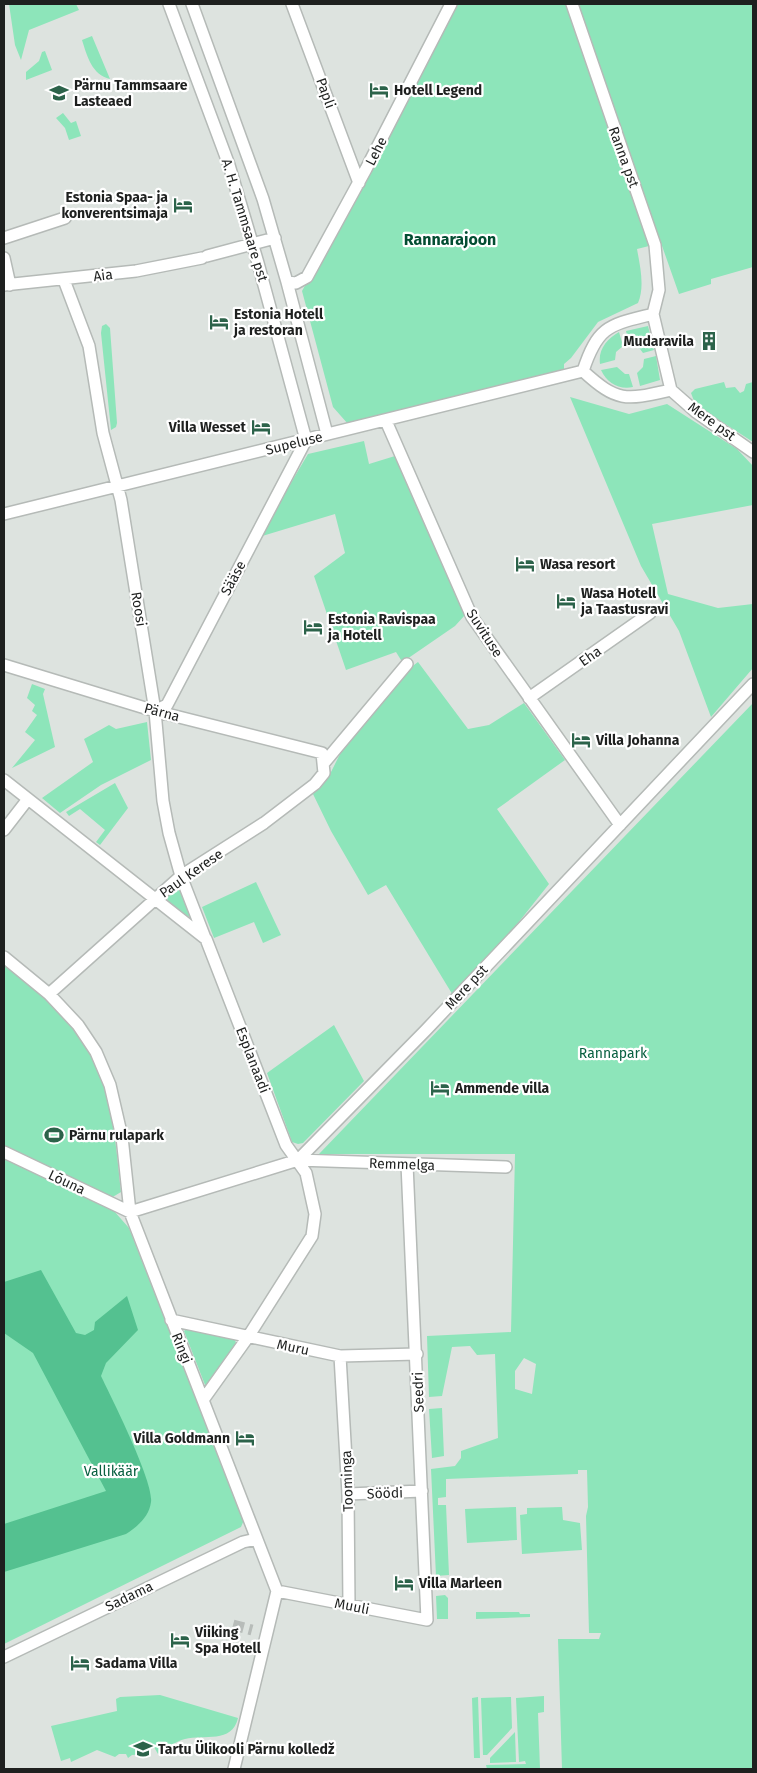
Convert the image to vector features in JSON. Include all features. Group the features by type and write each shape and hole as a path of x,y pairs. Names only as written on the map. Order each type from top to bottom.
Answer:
{"street":[{"name":"A. H. Tammsaare pst","path":"169,4 228,162 253,245 306,440"},
{"name":"A. H. Tammsaare pst","path":"192,4 275,238 327,434"},
{"name":"Papli","path":"292,4 359,182"},
{"name":"Lehe","path":"287,282 296,283 307,277 359,182 451,4"},
{"name":"Ranna pst","path":"572,4 655,245 659,290 653,314"},
{"path":"228,162 247,155"},
{"path":"4,238 65,218"},
{"name":"Aia","path":"7,285 136,271 205,257 275,238"},
{"path":"4,258 7,285"},
{"name":"Roosi","path":"64,280 89,346 103,433 117,487 155,711 164,810 181,876 206,939"},
{"path":"653,314 671,390 638,397 622,397 600,386 583,371 595,341 606,329 653,314"},
{"name":"Supeluse","path":"4,514 583,371"},
{"name":"Mere pst","path":"671,390 696,412 753,452"},
{"name":"Suvituse","path":"386,421 472,618 620,825"},
{"name":"Sääse","path":"155,711 167,705 306,440"},
{"name":"Eha","path":"529,698 650,613"},
{"name":"Paul Kerese","path":"49,994 181,876 256,829 320,780 324,773 323,758 407,664"},
{"name":"Pärna","path":"4,665 155,711 323,758"},
{"name":"Mere pst","path":"130,1212 298,1160 421,1035 753,684"},
{"name":"Esplanaadi","path":"4,780 206,939 286,1145 306,1173 315,1214 312,1236 248,1337 203,1400"},
{"path":"4,830 28,799"},
{"name":"Ringi","path":"4,957 49,994 78,1025 96,1052 110,1085 122,1137 130,1212 277,1591"},
{"name":"Lõuna","path":"4,1152 130,1212"},
{"name":"Remmelga","path":"298,1160 506,1167"},
{"name":"Seedri","path":"407,1164 417,1354 427,1620"},
{"name":"Muru","path":"171,1320 340,1356 417,1354"},
{"name":"Toominga","path":"340,1356 348,1494 349,1605"},
{"name":"Söödi","path":"348,1494 422,1491"},
{"name":"Sadama","path":"4,1657 243,1542 256,1539"},
{"path":"234,1769 277,1591"},
{"name":"Muuli","path":"277,1591 427,1620"}],"green space":[{"path":"9,4 76,4 79,10 29,30 21,60 15,45"},
{"path":"457,4 753,4 753,267 711,279 711,284 679,294 661,243 637,249 642,283 638,303 598,322 571,358 564,364 564,371 348,424 333,407 302,291 403,109"},
{"path":"92,36 110,79 99,73 88,58 82,40"},
{"path":"45,51 52,70 26,80 26,72 39,61 42,52"},
{"path":"63,113 71,123 76,121 81,136 69,140 65,128 56,118"},
{"path":"106,324 110,328 117,423 116,427 111,430 101,333 102,326"},
{"path":"648,326 654,350 643,353 637,345 629,344 626,331"},
{"path":"619,332 623,346 616,352 615,360 600,364 600,354 604,345"},
{"path":"656,356 660,380 640,386 637,373 643,367 644,359"},
{"path":"617,367 625,374 629,374 633,387 618,386 610,382 601,370"},
{"path":"724,382 726,388 735,387 740,393 744,391 746,384 753,382 753,442 699,407 694,401 691,393 695,389"},
{"path":"570,397 629,414 667,404 737,449 753,466 753,505 652,524 668,594 718,608 753,604 753,668 711,717 679,631 641,566"},
{"path":"364,441 369,464 395,456 465,615 455,626 407,659 401,660 396,652 346,670 314,576 345,553 335,514 259,537 308,454"},
{"path":"418,662 468,729 489,725 524,703 565,760 497,809 549,884 482,968 454,997 386,885 368,895 331,831 313,794 329,776 344,746 406,671"},
{"path":"32,684 45,689 43,694 55,747 12,768 35,740 25,732 37,715 32,711 35,705 27,698"},
{"name":"Rannapark","path":"753,703 753,1769 562,1769 558,1639 599,1639 601,1633 589,1633 586,1516 588,1507 587,1470 578,1470 578,1474 446,1479 446,1497 438,1498 438,1505 446,1505 449,1575 436,1576 431,1469 455,1466 461,1458 461,1451 498,1438 495,1354 477,1355 470,1346 452,1347 442,1396 429,1397 427,1336 511,1332 515,1154 319,1154","holes":["524,1358 536,1364 532,1394 515,1389 515,1371"]},
{"path":"147,722 151,760 101,785 60,813 42,798 93,762 84,739 109,725 116,729"},
{"path":"115,783 128,808 100,845 96,842 105,830 80,809 69,816 66,812"},
{"path":"256,882 281,935 263,943 254,922 214,938 202,907"},
{"path":"178,887 191,915 189,917 167,902 168,895"},
{"path":"4,964 61,1011 82,1037 93,1057 102,1078 108,1101 116,1147 121,1192 111,1198 4,1147"},
{"path":"334,1025 364,1081 303,1143 298,1144 292,1142 267,1073"},
{"name":"Vallikäär","path":"4,1158 102,1203 114,1211 129,1228 244,1520 241,1527 4,1644"},
{"path":"187,1328 235,1339 236,1344 207,1390 184,1331"},
{"path":"442,1408 444,1456 432,1458 429,1409"},
{"path":"516,1507 517,1540 467,1543 465,1509"},
{"path":"562,1507 563,1520 580,1523 582,1550 522,1554 520,1515 527,1514 527,1508"},
{"path":"445,1595 448,1598 448,1619 437,1619 436,1596"},
{"path":"476,1612 519,1612 520,1614 530,1614 530,1617 476,1619"},
{"name":"Tartu Ülikooli Pärnu kolledž","path":"160,1695 238,1718 235,1726 224,1735 185,1739 158,1754 151,1742 143,1747 146,1754 132,1755 128,1758 126,1754 119,1754 115,1757 97,1750 71,1762 70,1758 61,1761 51,1726 117,1711 116,1699 120,1697"},
{"path":"544,1696 544,1712 538,1713 540,1769 487,1769 486,1765 526,1764 525,1761 519,1762 516,1698"},
{"path":"478,1697 480,1758 474,1758 472,1698"},
{"path":"511,1697 512,1728 487,1755 483,1755 481,1698"},
{"path":"515,1732 516,1762 490,1763 490,1758"}],"shaded area":[{"path":"41,1270 76,1333 85,1335 94,1330 95,1322 127,1296 138,1330 106,1363 101,1376 139,1459 146,1477 151,1502 148,1512 142,1521 126,1534 4,1572 4,1524 106,1491 33,1353 4,1333 4,1282"}],"tunnel":[{"path":"233,1625 252,1630"}],"place":[{"name":"Hotell Legend","path":"379,90"},
{"name":"Pärnu Tammsaare Lasteaed","path":"59,93"},
{"name":"Estonia Spaa- ja konverentsimaja","path":"183,205"},
{"name":"Estonia Hotell ja restoran","path":"219,322"},
{"name":"Mudaravila","path":"709,341"},
{"name":"Villa Wesset","path":"261,427"},
{"name":"Wasa resort","path":"525,564"},
{"name":"Wasa Hotell ja Taastusravi","path":"566,601"},
{"name":"Estonia Ravispaa ja Hotell","path":"313,627"},
{"name":"Villa Johanna","path":"581,740"},
{"name":"Ammende villa","path":"440,1088"},
{"name":"Pärnu rulapark","path":"54,1135"},
{"name":"Villa Goldmann","path":"245,1438"},
{"name":"Villa Marleen","path":"404,1583"},
{"name":"Viiking Spa Hotell","path":"180,1640"},
{"name":"Sadama Villa","path":"80,1663"},
{"name":"Tartu Ülikooli Pärnu kolledž","path":"143,1749"}],"district":[{"name":"Rannarajoon","path":"450,239"}]}
